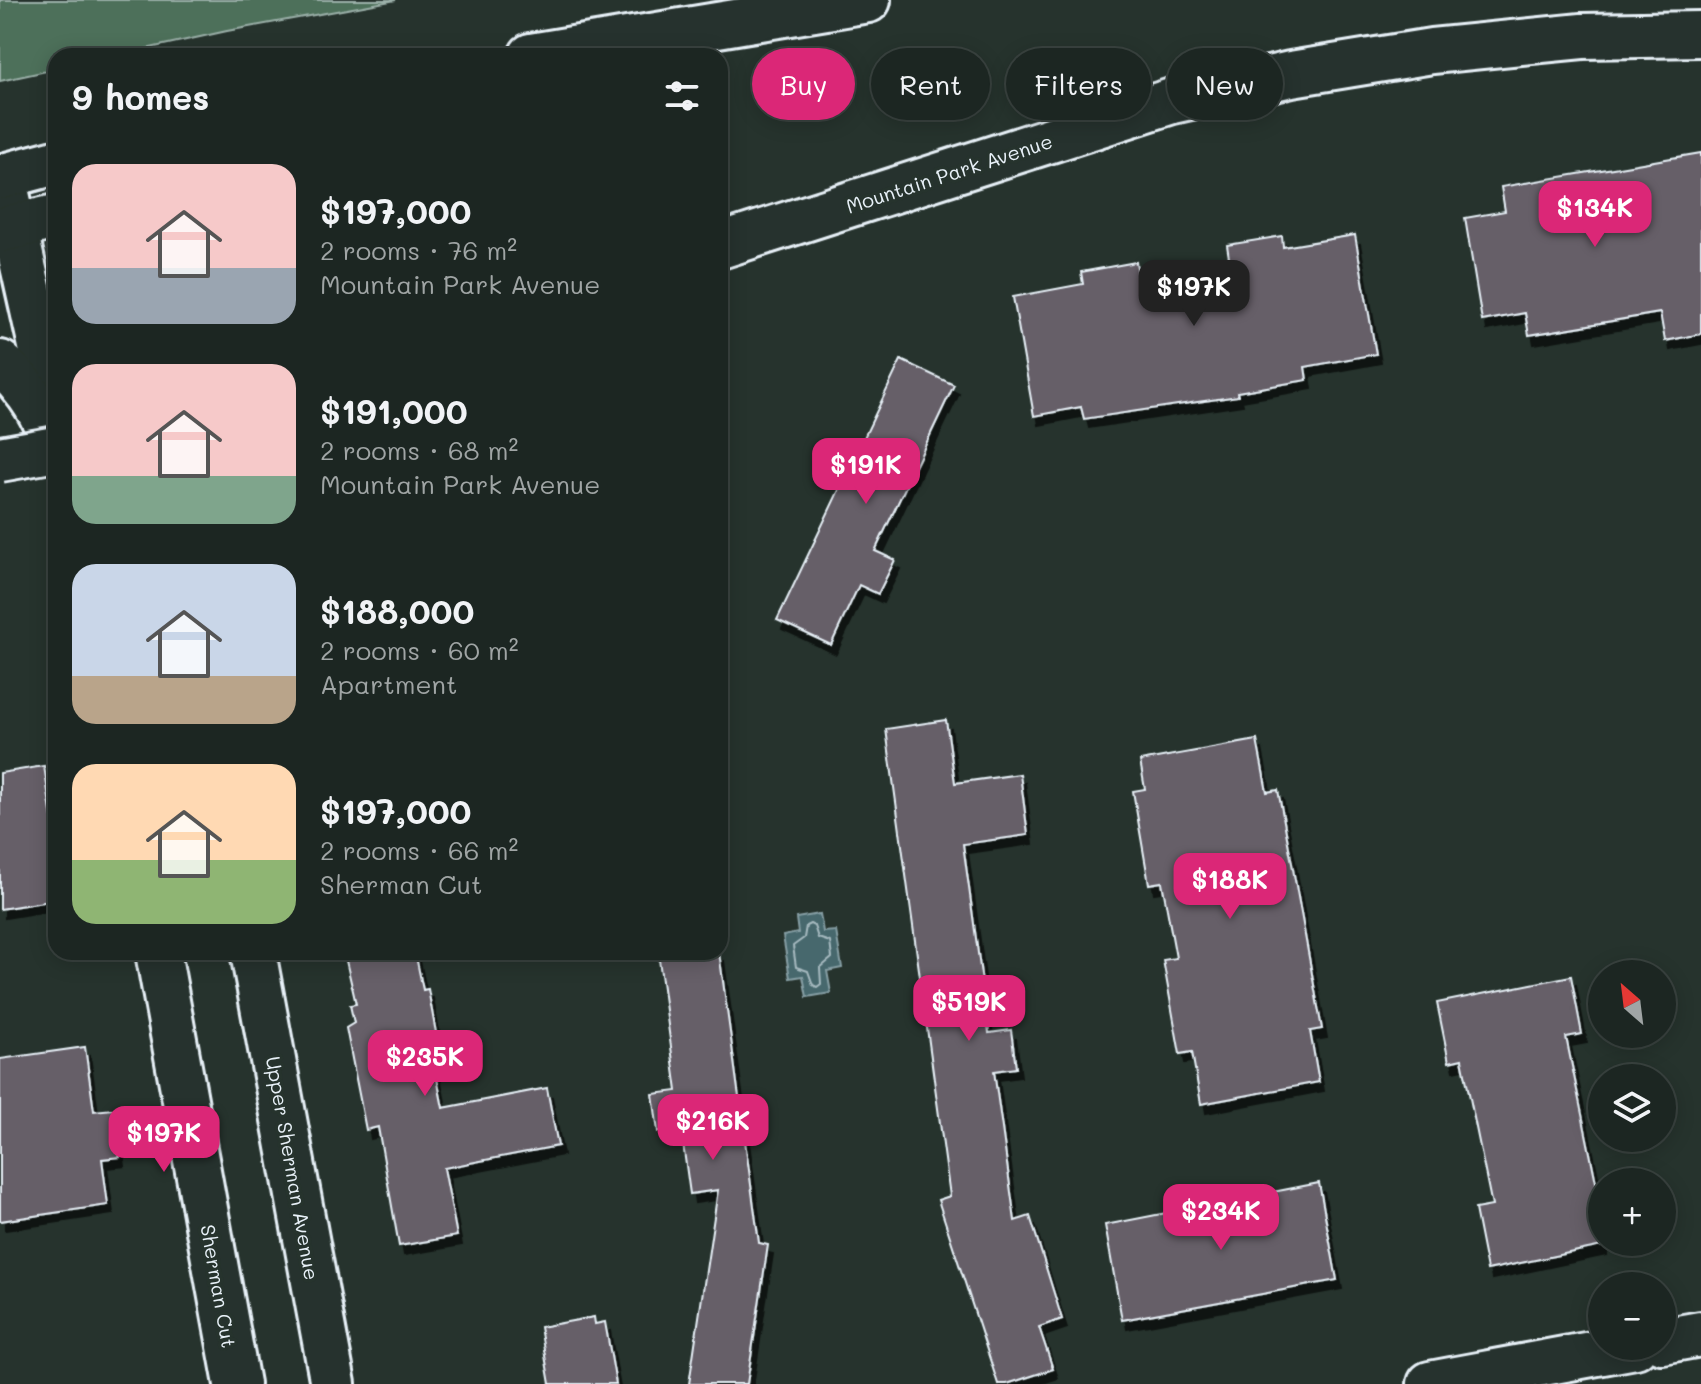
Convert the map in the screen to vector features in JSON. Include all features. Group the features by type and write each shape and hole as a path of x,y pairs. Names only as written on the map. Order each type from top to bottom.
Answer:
{"street":[{"path":"594,48 868,0"},
{"name":"Mountain Park Avenue","path":"728,243 1172,101 1291,74 1432,51 1582,36 1701,34"},
{"path":"48,164 2,176 24,225 48,366"},
{"path":"0,363 43,415 48,428"},
{"path":"0,459 48,450"},
{"name":"Sherman Cut","path":"159,960 237,1384"},
{"name":"Upper Sherman Avenue","path":"254,960 333,1384"},
{"path":"1676,1338 1701,1334"},
{"path":"1430,1384 1582,1370 1604,1360"}],"green space":[{"path":"0,0 396,0 150,48 48,48 48,71 0,81"}],"water":[{"path":"820,914 823,932 836,931 842,968 827,971 831,993 807,997 803,976 790,978 783,936 798,933 796,918"}],"building":[{"path":"1701,153 1701,334 1665,341 1660,313 1529,335 1525,313 1482,321 1465,218 1505,211 1501,187"},
{"path":"1355,235 1376,354 1305,367 1307,380 1237,392 1238,396 1084,419 1081,407 1034,416 1013,297 1083,284 1081,272 1136,262 1138,274 1229,258 1227,245 1282,236 1283,247"},
{"path":"901,360 954,385 875,551 895,560 878,594 859,585 831,645 777,620"},
{"path":"946,720 955,783 1020,774 1028,835 963,844 989,1033 1011,1030 1016,1068 994,1071 1015,1221 1030,1216 1062,1319 1039,1327 1053,1369 1007,1384 998,1384 938,1200 950,1196 886,729"},
{"path":"1257,740 1267,792 1278,790 1322,1029 1310,1031 1319,1082 1201,1104 1192,1052 1180,1054 1163,960 1176,958 1162,882 1149,884 1133,791 1145,789 1140,761"},
{"path":"44,766 48,792 48,901 0,909 0,773"},
{"path":"346,960 417,960 423,990 428,989 436,1033 428,1034 443,1108 547,1088 558,1146 444,1168 457,1236 399,1246 378,1127 366,1130 346,1028 354,1023 350,1005 356,1004"},
{"path":"659,960 720,960 759,1243 768,1245 747,1384 689,1384 718,1190 690,1194 681,1129 658,1132 653,1094 677,1091"},
{"path":"1571,976 1582,1034 1566,1037 1593,1168 1588,1168 1588,1249 1487,1270 1475,1209 1492,1206 1462,1059 1449,1062 1437,1003"},
{"path":"85,1047 94,1111 113,1109 120,1157 102,1159 108,1205 0,1221 0,1059"},
{"path":"1319,1183 1337,1280 1122,1320 1105,1225"},
{"path":"594,1317 595,1324 605,1322 616,1384 550,1384 540,1327"}]}
